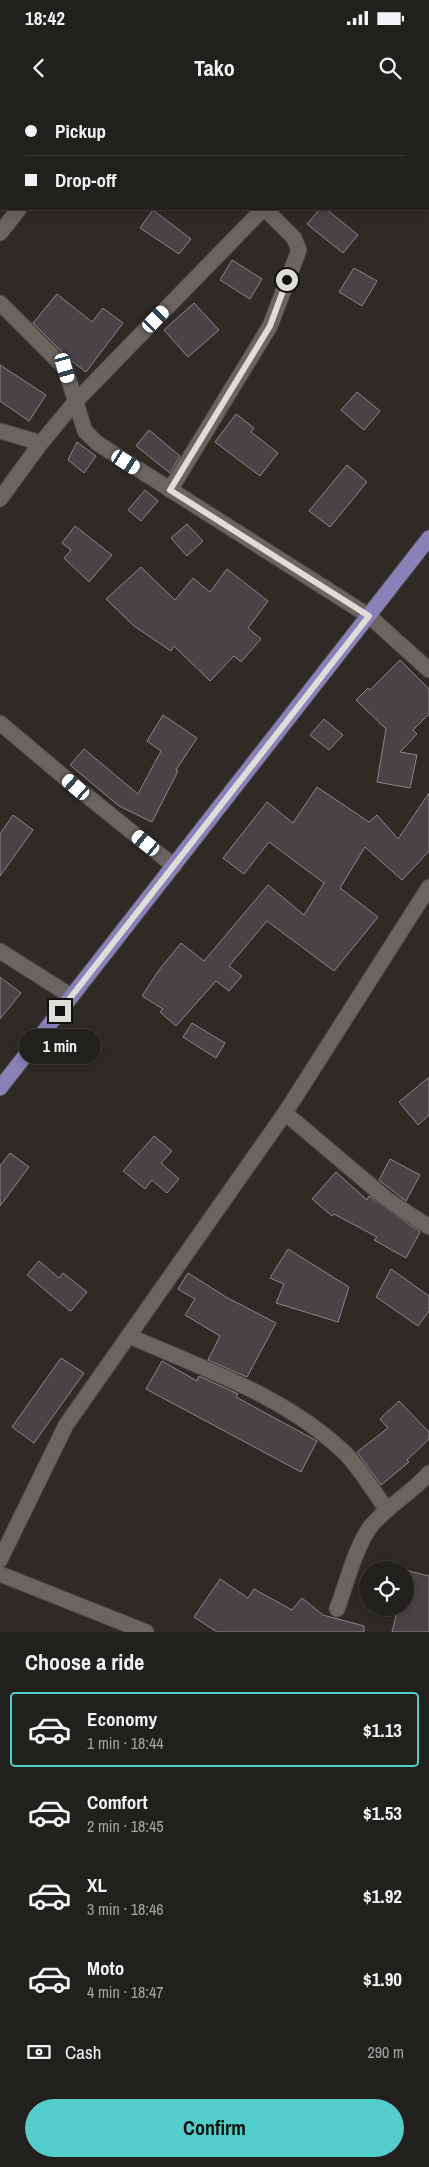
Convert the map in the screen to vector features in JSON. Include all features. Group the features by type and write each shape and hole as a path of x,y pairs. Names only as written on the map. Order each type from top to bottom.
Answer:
{"main road":[{"path":"0,1088 429,538"}],"street":[{"path":"0,233 18,210"},
{"path":"0,499 41,443 75,402 263,210"},
{"path":"170,490 270,326 299,250 294,238 265,210"},
{"path":"0,303 65,368 85,431 97,443 369,616 429,670"},
{"path":"0,431 41,443"},
{"path":"0,723 174,866"},
{"path":"0,1560 66,1425 285,1113 429,887"},
{"path":"0,951 71,996"},
{"path":"285,1113 388,1200 429,1228"},
{"path":"130,1336 267,1397 316,1428 348,1456 386,1510"},
{"path":"337,1609 355,1557 370,1527 386,1510 429,1473"},
{"path":"0,1574 146,1632"}],"building":[{"path":"153,210 191,239 179,254 140,228"},
{"path":"319,210 327,210 358,235 343,253 307,224"},
{"path":"232,260 262,279 250,299 220,280"},
{"path":"354,268 377,281 362,306 339,292"},
{"path":"57,294 92,322 103,308 123,323 86,372 69,359 33,323"},
{"path":"194,303 219,330 188,357 164,330"},
{"path":"0,365 46,395 29,421 0,401"},
{"path":"357,392 380,411 364,430 341,410"},
{"path":"236,414 254,428 251,432 278,453 260,476 215,442"},
{"path":"149,430 180,456 170,473 136,446"},
{"path":"77,442 96,456 84,473 68,460"},
{"path":"347,465 367,482 330,527 309,511"},
{"path":"145,490 158,501 141,521 128,510"},
{"path":"187,524 203,541 187,556 171,538"},
{"path":"75,526 112,555 89,582 64,558 71,550 62,543"},
{"path":"141,567 175,600 193,578 210,592 227,569 268,601 248,628 261,639 241,662 234,656 210,681 174,646 171,651 134,626 106,599"},
{"path":"400,660 429,689 429,714 413,730 417,734 400,752 417,755 410,788 377,782 386,729 356,700 368,688 370,690"},
{"path":"163,715 197,738 176,770 178,771 152,822 119,806 70,765 84,749 138,794 161,751 147,741"},
{"path":"324,719 343,735 329,750 310,735"},
{"path":"317,787 369,822 377,815 398,839 429,793 429,851 402,880 365,847 340,888 378,917 334,971 267,921 229,966 242,976 229,991 216,981 176,1026 160,1012 163,1009 142,996 159,970 181,943 204,961 268,885 304,915 324,883 269,842 244,874 223,858 267,802 293,823"},
{"path":"13,815 33,830 0,876 0,834"},
{"path":"0,977 21,993 0,1019"},
{"path":"192,1023 225,1043 216,1058 183,1037"},
{"path":"429,1077 429,1115 418,1125 399,1102"},
{"path":"154,1136 172,1151 161,1163 179,1179 167,1193 152,1180 145,1189 123,1171"},
{"path":"10,1153 29,1167 0,1206 0,1166"},
{"path":"390,1159 420,1175 406,1201 379,1180"},
{"path":"336,1172 367,1200 369,1196 420,1232 406,1258 374,1240 377,1237 334,1214 332,1216 312,1199"},
{"path":"288,1249 349,1287 338,1322 276,1303 284,1284 270,1278"},
{"path":"39,1261 59,1278 63,1273 87,1292 72,1310 70,1311 27,1275"},
{"path":"391,1269 429,1296 429,1311 418,1326 376,1297"},
{"path":"188,1273 226,1297 276,1323 247,1377 208,1360 220,1336 185,1315 195,1299 178,1289"},
{"path":"61,1358 84,1373 34,1443 12,1427"},
{"path":"162,1361 197,1381 199,1376 238,1394 236,1397 317,1441 301,1472 146,1389"},
{"path":"399,1401 429,1432 429,1439 407,1460 409,1462 381,1485 357,1452 388,1428 380,1419"},
{"path":"414,1572 429,1576 429,1632 392,1632 396,1616 414,1616"},
{"path":"220,1579 248,1598 254,1589 292,1610 302,1598 323,1615 364,1626 364,1632 217,1632 194,1617"}],"route":[{"path":"60,1011 369,616 170,490 270,326 287,280"}]}
